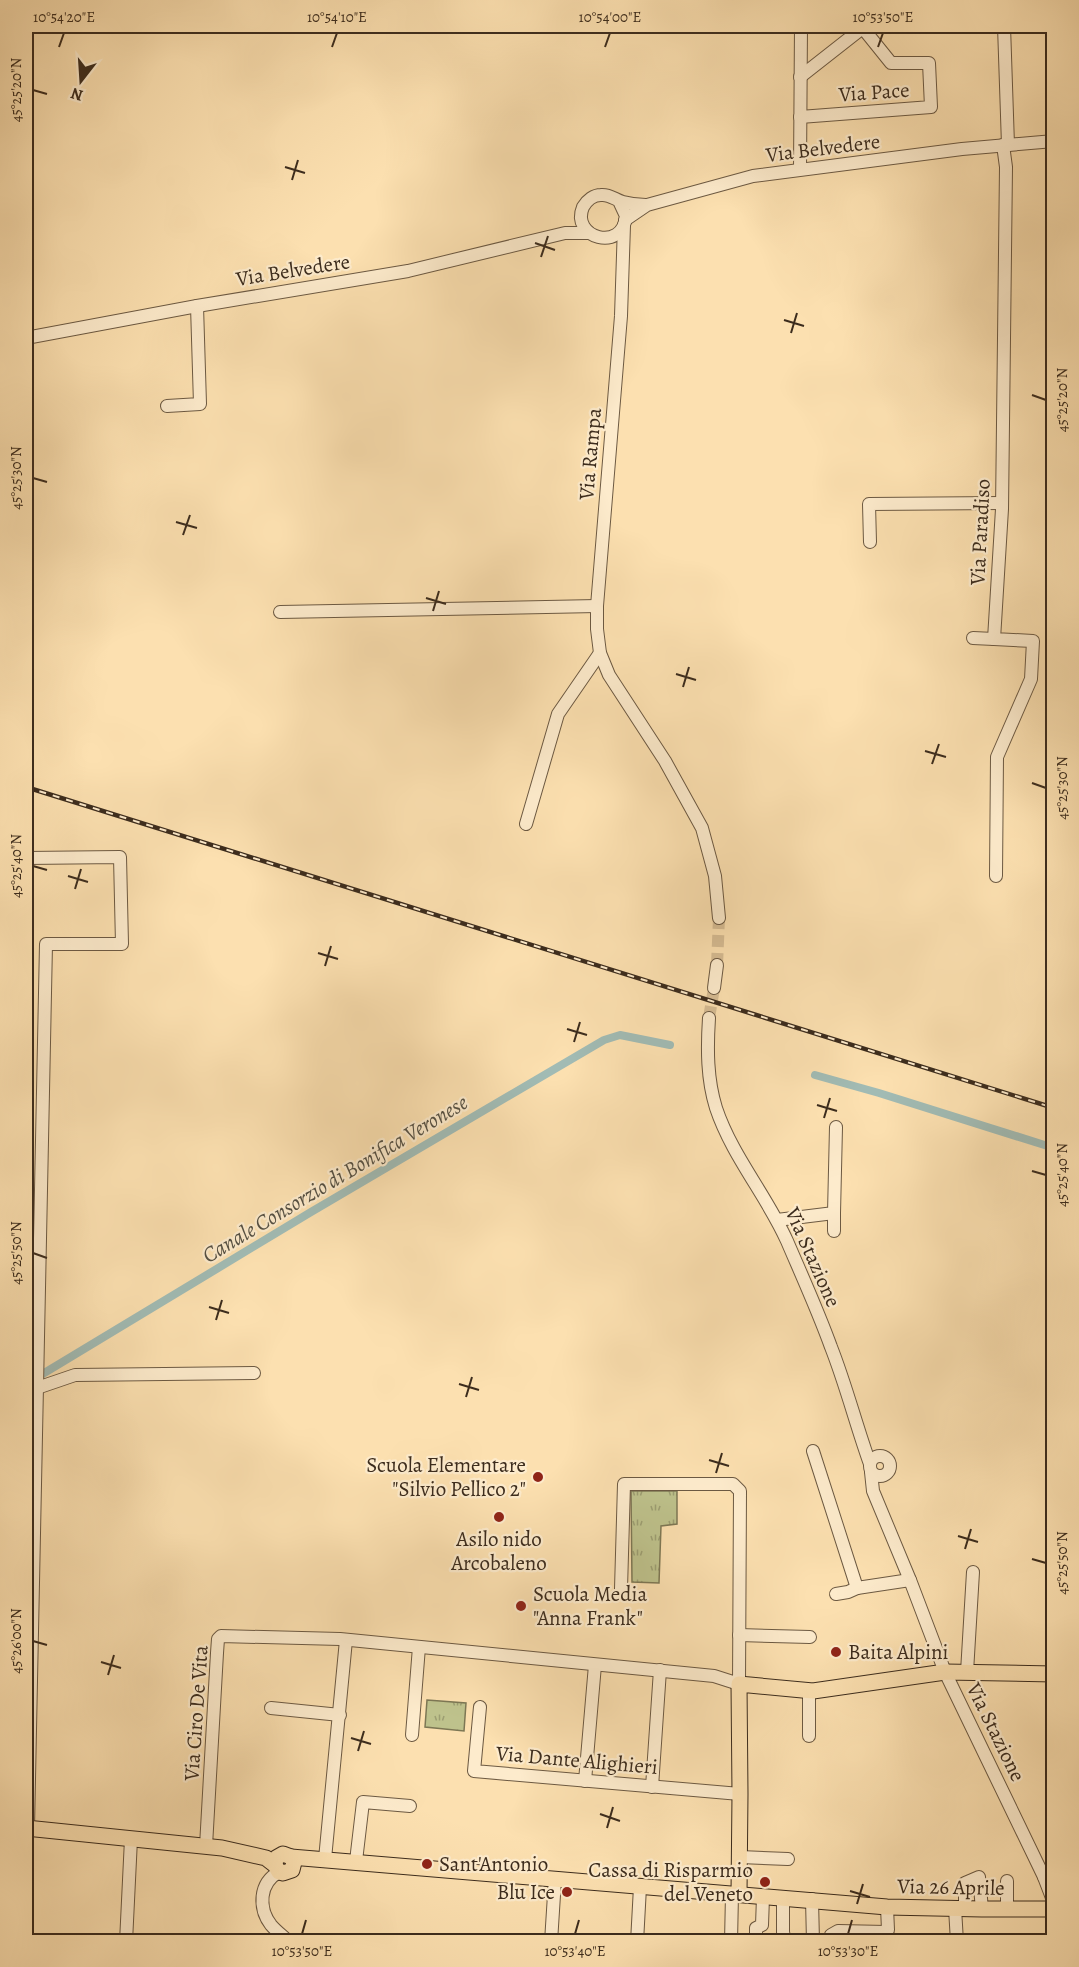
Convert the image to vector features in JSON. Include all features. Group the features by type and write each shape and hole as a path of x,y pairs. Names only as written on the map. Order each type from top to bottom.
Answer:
{"main road":[{"path":"735,1894 740,1857 739,1684 809,1690 945,1672 1053,1674"},
{"path":"27,1828 231,1848 284,1863 323,1858"},
{"name":"Via 26 Aprile","path":"323,1858 887,1907 982,1910 1053,1909"}],"street":[{"path":"800,169 801,26"},
{"path":"800,78 863,26"},
{"name":"Via Pace","path":"800,117 931,107 929,63 891,63 863,26"},
{"name":"Via Paradiso","path":"994,639 1002,503 1006,167 1004,26"},
{"name":"Via Belvedere","path":"565,233 581,216 585,205 594,197 605,194 619,201 647,205 753,176 1053,141"},
{"path":"619,201 625,211 625,223"},
{"name":"Via Belvedere","path":"26,338 197,306 408,272 565,233 589,233 604,238 617,234 625,223 647,205"},
{"path":"581,216 583,225 589,233"},
{"name":"Via Rampa","path":"625,223 621,316 597,606 600,653 609,675 666,761 702,828 715,876 719,918"},
{"path":"604,238 611,243 622,258"},
{"path":"167,406 200,404 197,306"},
{"path":"870,542 869,504 1002,503"},
{"path":"280,612 597,606"},
{"path":"973,638 1033,641 1031,679 997,757 996,876"},
{"path":"526,824 558,714 600,653"},
{"path":"26,858 120,857 122,944 46,944 27,1828"},
{"path":"714,988 717,965"},
{"name":"Via Stazione","path":"709,1018 708,1060 710,1084 716,1109 730,1140 777,1220 831,1346 870,1468 873,1491 945,1672 1049,1873 1053,1904"},
{"path":"834,1231 836,1127"},
{"path":"777,1220 834,1213"},
{"path":"37,1388 75,1375 254,1372"},
{"name":"Via Stazione","path":"858,1427 872,1447 890,1464 882,1491 881,1509"},
{"path":"813,1451 857,1588"},
{"path":"880,1456 874,1458 870,1468 879,1477 886,1475"},
{"path":"323,1858 340,1715 346,1641 660,1670 714,1676 739,1684 740,1491 733,1484 624,1484 621,1589"},
{"path":"968,1672 973,1572"},
{"path":"837,1594 857,1588 910,1580"},
{"name":"Via Ciro De Vita","path":"206,1846 218,1639 227,1634 346,1641"},
{"path":"739,1635 810,1637"},
{"path":"412,1735 418,1647"},
{"path":"585,1780 595,1665"},
{"path":"652,1786 660,1670"},
{"path":"809,1690 809,1736"},
{"name":"Via Dante Alighieri","path":"480,1707 474,1771 740,1794"},
{"path":"271,1708 340,1715"},
{"path":"356,1861 363,1802 410,1806"},
{"path":"126,1941 131,1839"},
{"path":"740,1857 788,1859"},
{"path":"284,1863 267,1881 264,1887 263,1905 271,1925 289,1941"},
{"path":"957,1941 965,1883 979,1877 982,1910"},
{"path":"550,1941 555,1879"},
{"path":"1007,1881 1007,1908"},
{"path":"637,1941 640,1887"},
{"path":"731,1941 735,1894"},
{"path":"756,1941 756,1928 762,1925 763,1897"},
{"path":"783,1898 785,1941"},
{"path":"812,1899 813,1941"},
{"path":"887,1907 889,1936"},
{"path":"831,1941 831,1935 838,1931 886,1932 889,1936"}],"green space":[{"path":"631,1491 677,1491 677,1524 661,1526 659,1583 632,1582"},
{"path":"427,1700 466,1703 464,1731 425,1727"}],"waterway":[{"name":"Canale Consorzio di Bonifica Veronese","path":"26,1384 311,1212 604,1040 620,1035 670,1045"},
{"name":"Canale Consorzio di Bonifica Veronese","path":"815,1075 1054,1148"}],"tunnel":[{"path":"717,965 719,918"},
{"path":"709,1018 714,988"}],"railway":[{"path":"26,787 1054,1108"}],"place":[{"name":"Scuola Elementare \"Silvio Pellico 2\"","path":"538,1477"},
{"name":"Asilo nido Arcobaleno","path":"499,1517"},
{"name":"Scuola Media \"Anna Frank\"","path":"521,1606"},
{"name":"Baita Alpini","path":"836,1652"},
{"name":"Sant'Antonio","path":"427,1864"},
{"name":"Cassa di Risparmio del Veneto","path":"765,1882"},
{"name":"Blu Ice","path":"567,1892"}]}
